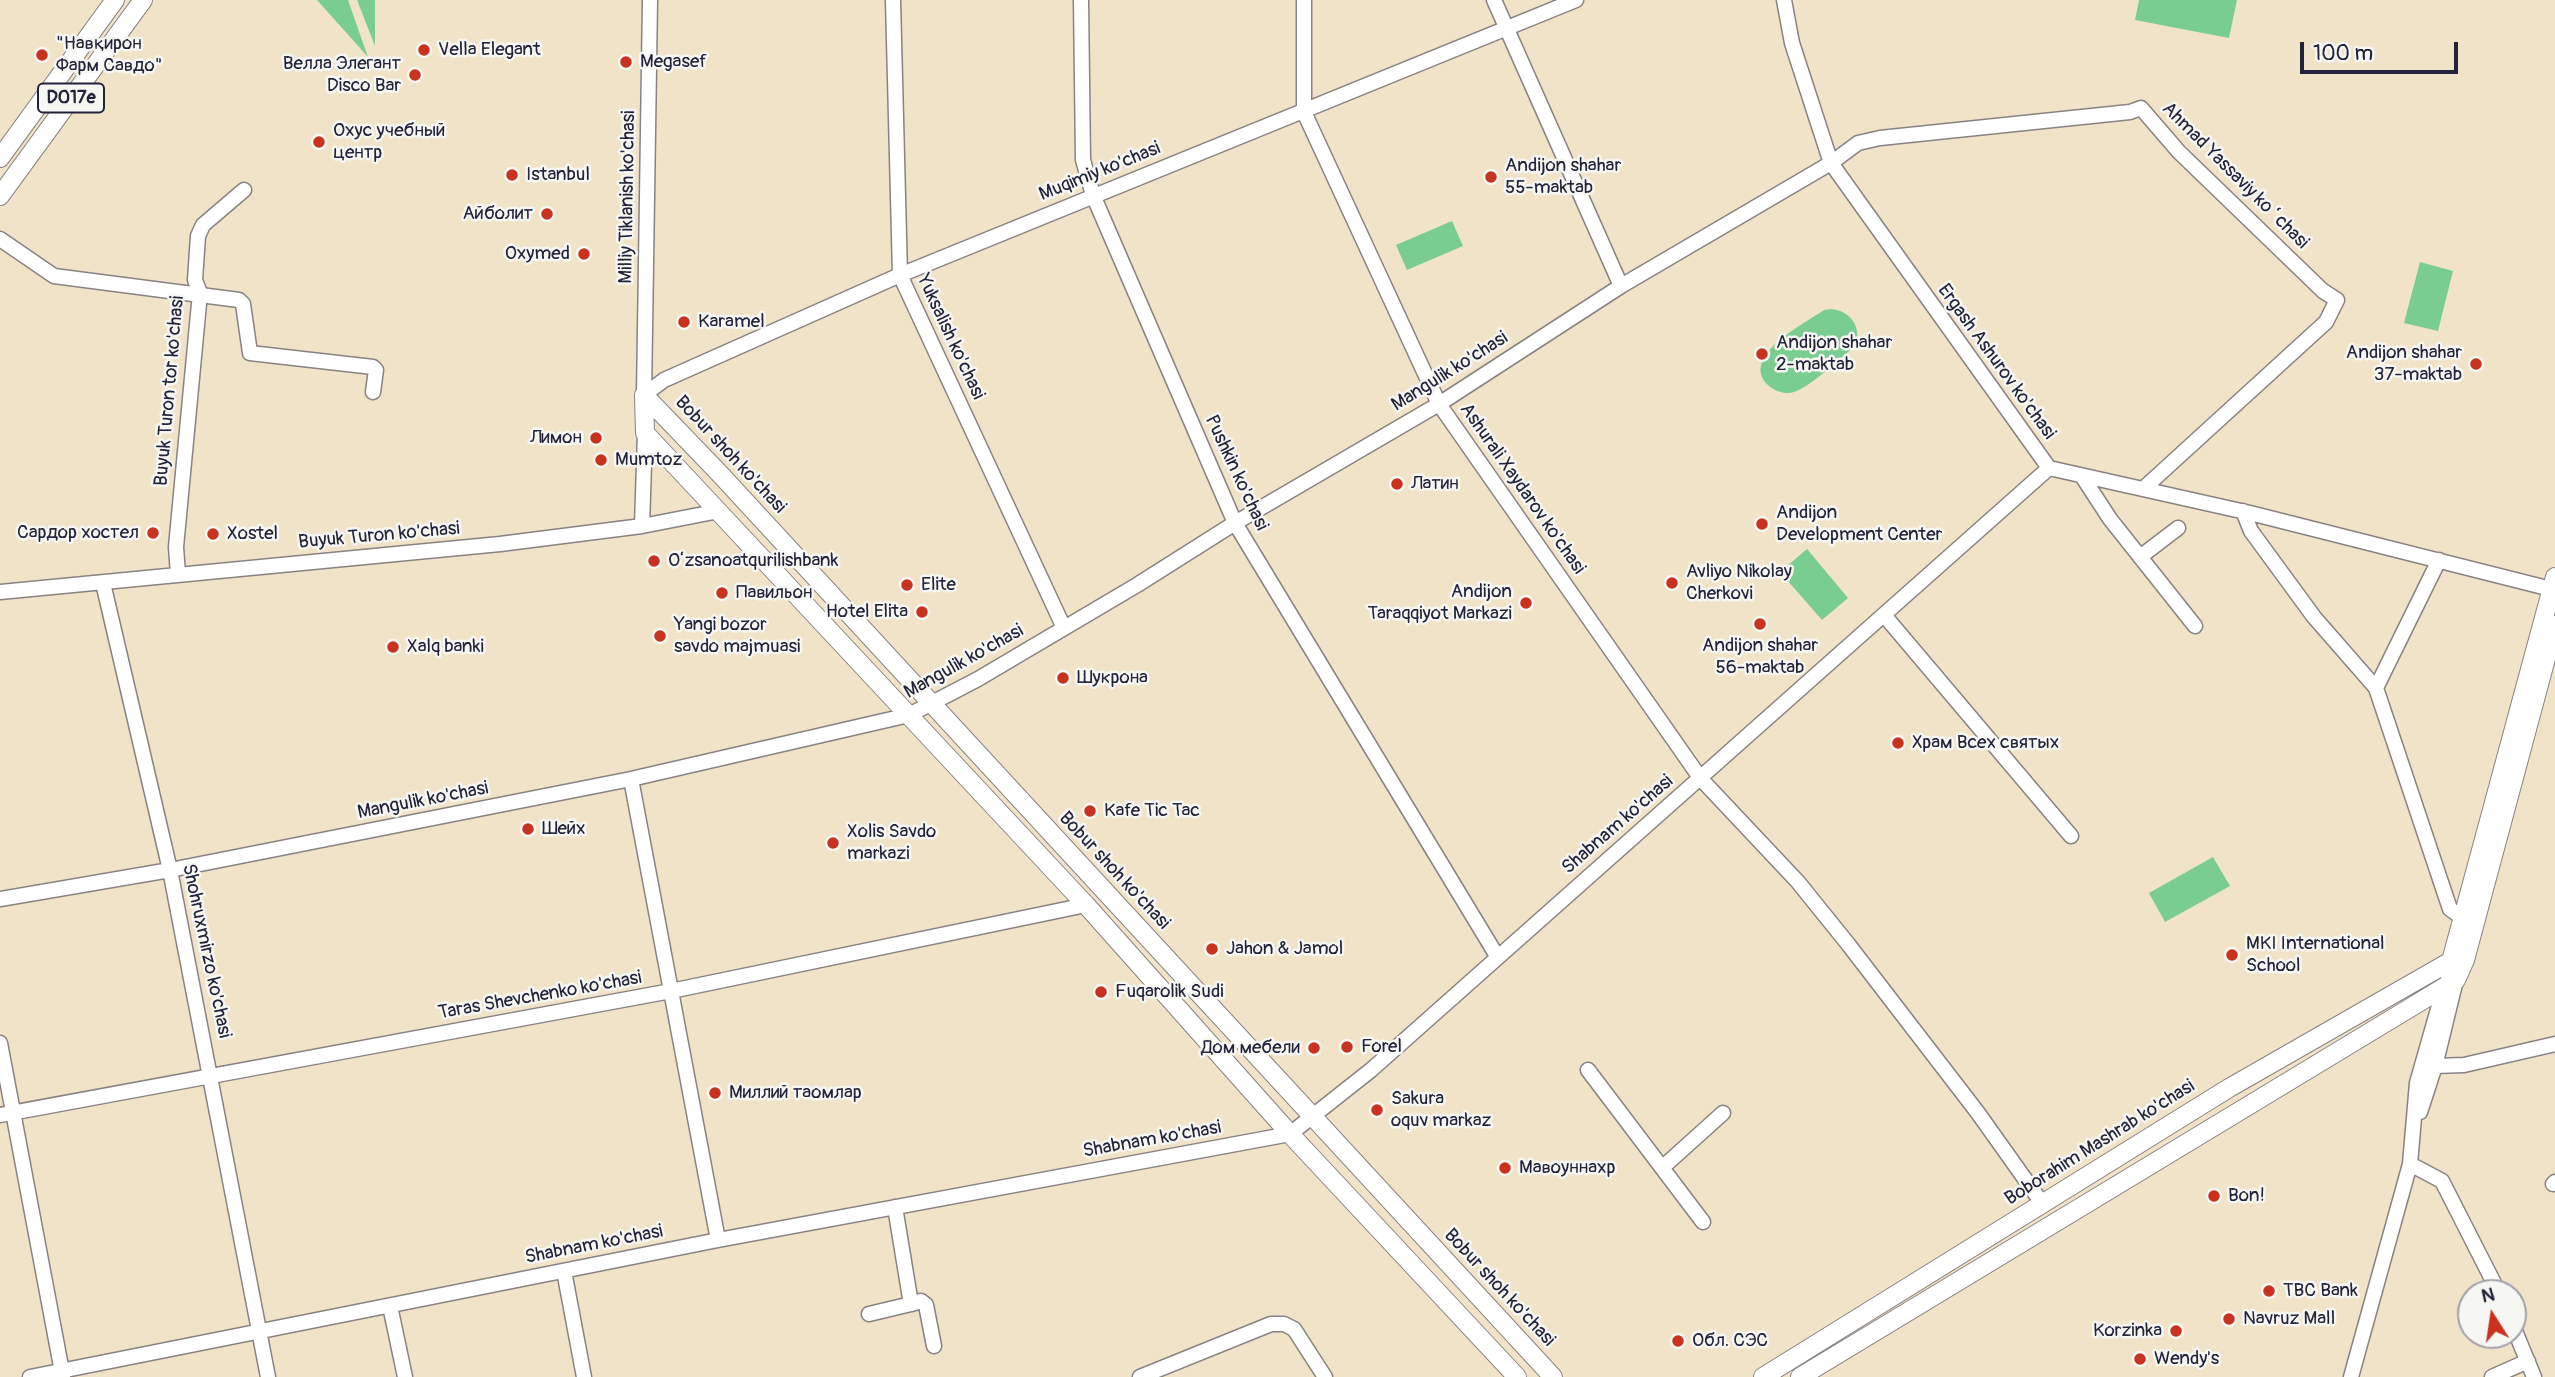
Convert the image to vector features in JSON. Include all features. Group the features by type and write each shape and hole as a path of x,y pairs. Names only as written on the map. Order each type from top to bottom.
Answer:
{"main road":[{"name":"D017e","path":"0,159 116,0"},
{"name":"D017e","path":"0,196 143,0"},
{"path":"644,395 645,433 1086,905 1290,1134 1517,1377"},
{"name":"Bobur shoh ko'chasi","path":"644,395 933,704 1553,1377"},
{"path":"2458,961 2461,917 2554,585"},
{"path":"1800,1377 2450,984 2555,625"},
{"name":"Boborahim Mashrab ko'chasi","path":"1763,1377 2230,1088 2458,961"},
{"path":"1969,1249 1980,1267"}],"street":[{"name":"Milliy Tiklanish ko'chasi","path":"644,395 650,0"},
{"name":"Yuksalish ko'chasi","path":"893,0 900,275 1064,628"},
{"name":"Pushkin ko'chasi","path":"1081,0 1083,160 1093,195 1235,523 1497,956"},
{"name":"Ashurali Xaydarov ko'chasi","path":"1304,0 1304,112 1439,404 1701,779 1798,882 1848,944 1978,1113 2042,1203"},
{"path":"1494,0 1621,286"},
{"name":"Muqimiy ko'chasi","path":"644,395 664,380 900,275 1576,0"},
{"name":"Ergash Ashurov ko'chasi","path":"1784,0 1792,43 1831,163 2049,468 2554,585"},
{"name":"Ahmad Yassaviy koʻchasi","path":"1831,163 1858,143 1880,138 2130,113 2141,108 2179,152 2323,291 2335,299 2336,305 2326,322 2143,489"},
{"name":"Mangulik ko'chasi","path":"0,900 170,870 631,779 909,715 933,704 1064,628 1235,523 1439,404 1621,286 1831,163"},
{"name":"Buyuk Turon tor ko'chasi","path":"178,574 176,547 200,293 195,280 198,236 203,225 244,190"},
{"path":"0,239 54,276 200,293 241,301 250,353 373,367 376,370 373,392"},
{"path":"642,526 645,433"},
{"name":"Shabnam ko'chasi","path":"30,1377 62,1374 261,1330 718,1240 1290,1134 1371,1070 2049,468"},
{"path":"2082,475 2110,519 2195,626"},
{"name":"Buyuk Turon ko'chasi","path":"0,592 479,547 642,526 719,511"},
{"path":"2243,511 2251,531 2314,617 2376,688 2450,909 2461,917"},
{"path":"2140,557 2178,528"},
{"path":"2376,688 2440,560"},
{"name":"Shohruxmirzo ko'chasi","path":"103,583 170,870 268,1377"},
{"path":"1884,615 2071,836"},
{"path":"631,779 718,1240"},
{"name":"Taras Shevchenko ko'chasi","path":"7,1113 671,991 1086,905"},
{"path":"2415,1123 2424,1105 2435,1066 2450,984"},
{"path":"2351,1377 2410,1164 2417,1083 2450,984"},
{"path":"0,1043 7,1113 62,1374"},
{"path":"2435,1066 2464,1065 2555,1044"},
{"path":"1588,1070 1703,1222"},
{"path":"1663,1167 1723,1113"},
{"path":"2410,1164 2442,1181 2492,1279"},
{"path":"895,1207 911,1304"},
{"path":"564,1272 584,1377"},
{"path":"869,1314 921,1301 926,1305 933,1346"},
{"path":"390,1306 405,1377"},
{"path":"1140,1377 1271,1324 1283,1324 1294,1329 1325,1377"},
{"path":"2523,1349 2535,1377"},
{"path":"2492,1377 2528,1362"}],"green space":[{"path":"317,0 348,0 368,57"},
{"path":"357,0 375,0 375,46"},
{"path":"2139,0 2237,0 2229,38 2135,20"},
{"path":"1452,221 1463,246 1407,270 1396,245"},
{"path":"2420,262 2453,271 2438,331 2404,323"},
{"path":"1824,310 1844,313 1853,321 1857,333 1855,346 1801,389 1784,393 1769,386 1761,375 1762,364 1768,353 1790,332"},
{"path":"1807,549 1848,598 1822,620 1780,572"},
{"path":"2213,857 2230,886 2165,922 2149,893"}],"place":[{"name":"Vella Elegant","path":"424,50"},
{"name":"\"Навқирон Фарм Савдо\"","path":"42,55"},
{"name":"Megasef","path":"626,62"},
{"name":"Велла Элегант Disco Bar","path":"415,75"},
{"name":"Охус учебный центр","path":"319,142"},
{"name":"Istanbul","path":"512,175"},
{"name":"Andijon shahar 55-maktab","path":"1491,177"},
{"name":"Айболит","path":"547,214"},
{"name":"Oxymed","path":"584,254"},
{"name":"Karamel","path":"684,322"},
{"name":"Andijon shahar 2-maktab","path":"1762,354"},
{"name":"Andijon shahar 37-maktab","path":"2476,364"},
{"name":"Лимон","path":"596,438"},
{"name":"Mumtoz","path":"601,460"},
{"name":"Латин","path":"1397,484"},
{"name":"Andijon Development Center","path":"1762,524"},
{"name":"Сардор хостел","path":"153,533"},
{"name":"Xostel","path":"213,534"},
{"name":"Oʻzsanoatqurilishbank","path":"654,561"},
{"name":"Avliyo Nikolay Cherkovi","path":"1672,583"},
{"name":"Elite","path":"907,585"},
{"name":"Павильон","path":"722,593"},
{"name":"Andijon Taraqqiyot Markazi","path":"1526,603"},
{"name":"Hotel Elita","path":"922,612"},
{"name":"Andijon shahar 56-maktab","path":"1760,624"},
{"name":"Yangi bozor savdo majmuasi","path":"660,636"},
{"name":"Xalq banki","path":"393,647"},
{"name":"Шукрона","path":"1063,678"},
{"name":"Храм Всех святых","path":"1898,743"},
{"name":"Kafe Tic Tac","path":"1090,811"},
{"name":"Шейх","path":"528,829"},
{"name":"Xolis Savdo markazi","path":"833,843"},
{"name":"Jahon & Jamol","path":"1212,949"},
{"name":"MKI International School","path":"2232,955"},
{"name":"Fuqarolik Sudi","path":"1101,992"},
{"name":"Forel","path":"1347,1047"},
{"name":"Дом мебели","path":"1314,1048"},
{"name":"Миллий таомлар","path":"715,1093"},
{"name":"Sakura oquv markaz","path":"1377,1110"},
{"name":"Мавоуннахр","path":"1505,1168"},
{"name":"Bon!","path":"2214,1196"},
{"name":"TBC Bank","path":"2269,1291"},
{"name":"Navruz Mall","path":"2229,1319"},
{"name":"Korzinka","path":"2176,1331"},
{"name":"Обл. СЭС","path":"1678,1341"},
{"name":"Wendy's","path":"2140,1359"}]}
